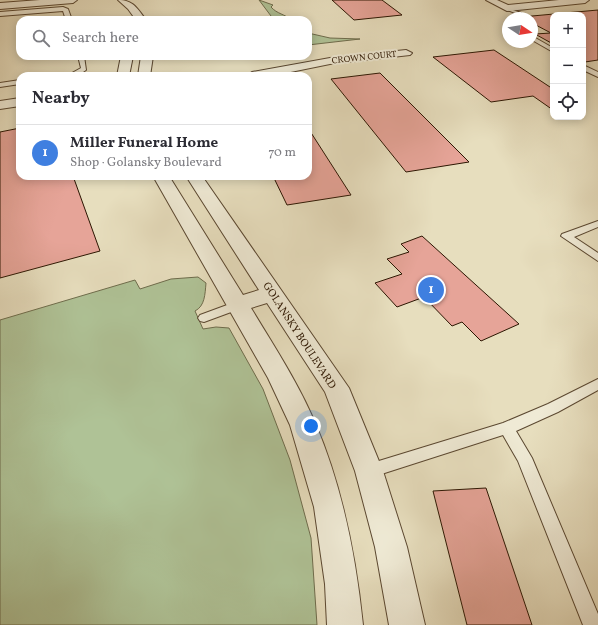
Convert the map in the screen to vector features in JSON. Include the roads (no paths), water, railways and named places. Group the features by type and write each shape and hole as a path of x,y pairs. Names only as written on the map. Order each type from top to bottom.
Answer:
{"street":[{"path":"0,6 73,0"},
{"path":"122,0 132,7 138,16"},
{"path":"490,0 507,8 585,0"},
{"name":"CROWN COURT","path":"273,72 330,61 406,53"},
{"path":"124,72 126,60"},
{"path":"145,72 146,60"},
{"path":"0,105 16,103"},
{"path":"163,180 279,375 303,425 328,507 342,584 345,625"},
{"name":"GOLANSKY BOULEVARD","path":"197,180 274,293 336,388 369,471 391,547 407,625"},
{"path":"238,305 274,293"}],"lane":[{"path":"507,8 516,12"},
{"path":"0,14 63,9 66,10 68,16"},
{"path":"538,41 550,48"},
{"path":"78,72 84,68 82,60"},
{"path":"586,69 598,76"},
{"path":"0,85 16,83"},
{"path":"598,224 566,236 598,258"},
{"path":"204,318 238,305"},
{"path":"369,471 506,428 553,408 598,384"},
{"path":"506,428 524,458 594,625"}],"place":[{"name":"Miller Funeral Home","path":"431,290"}]}
